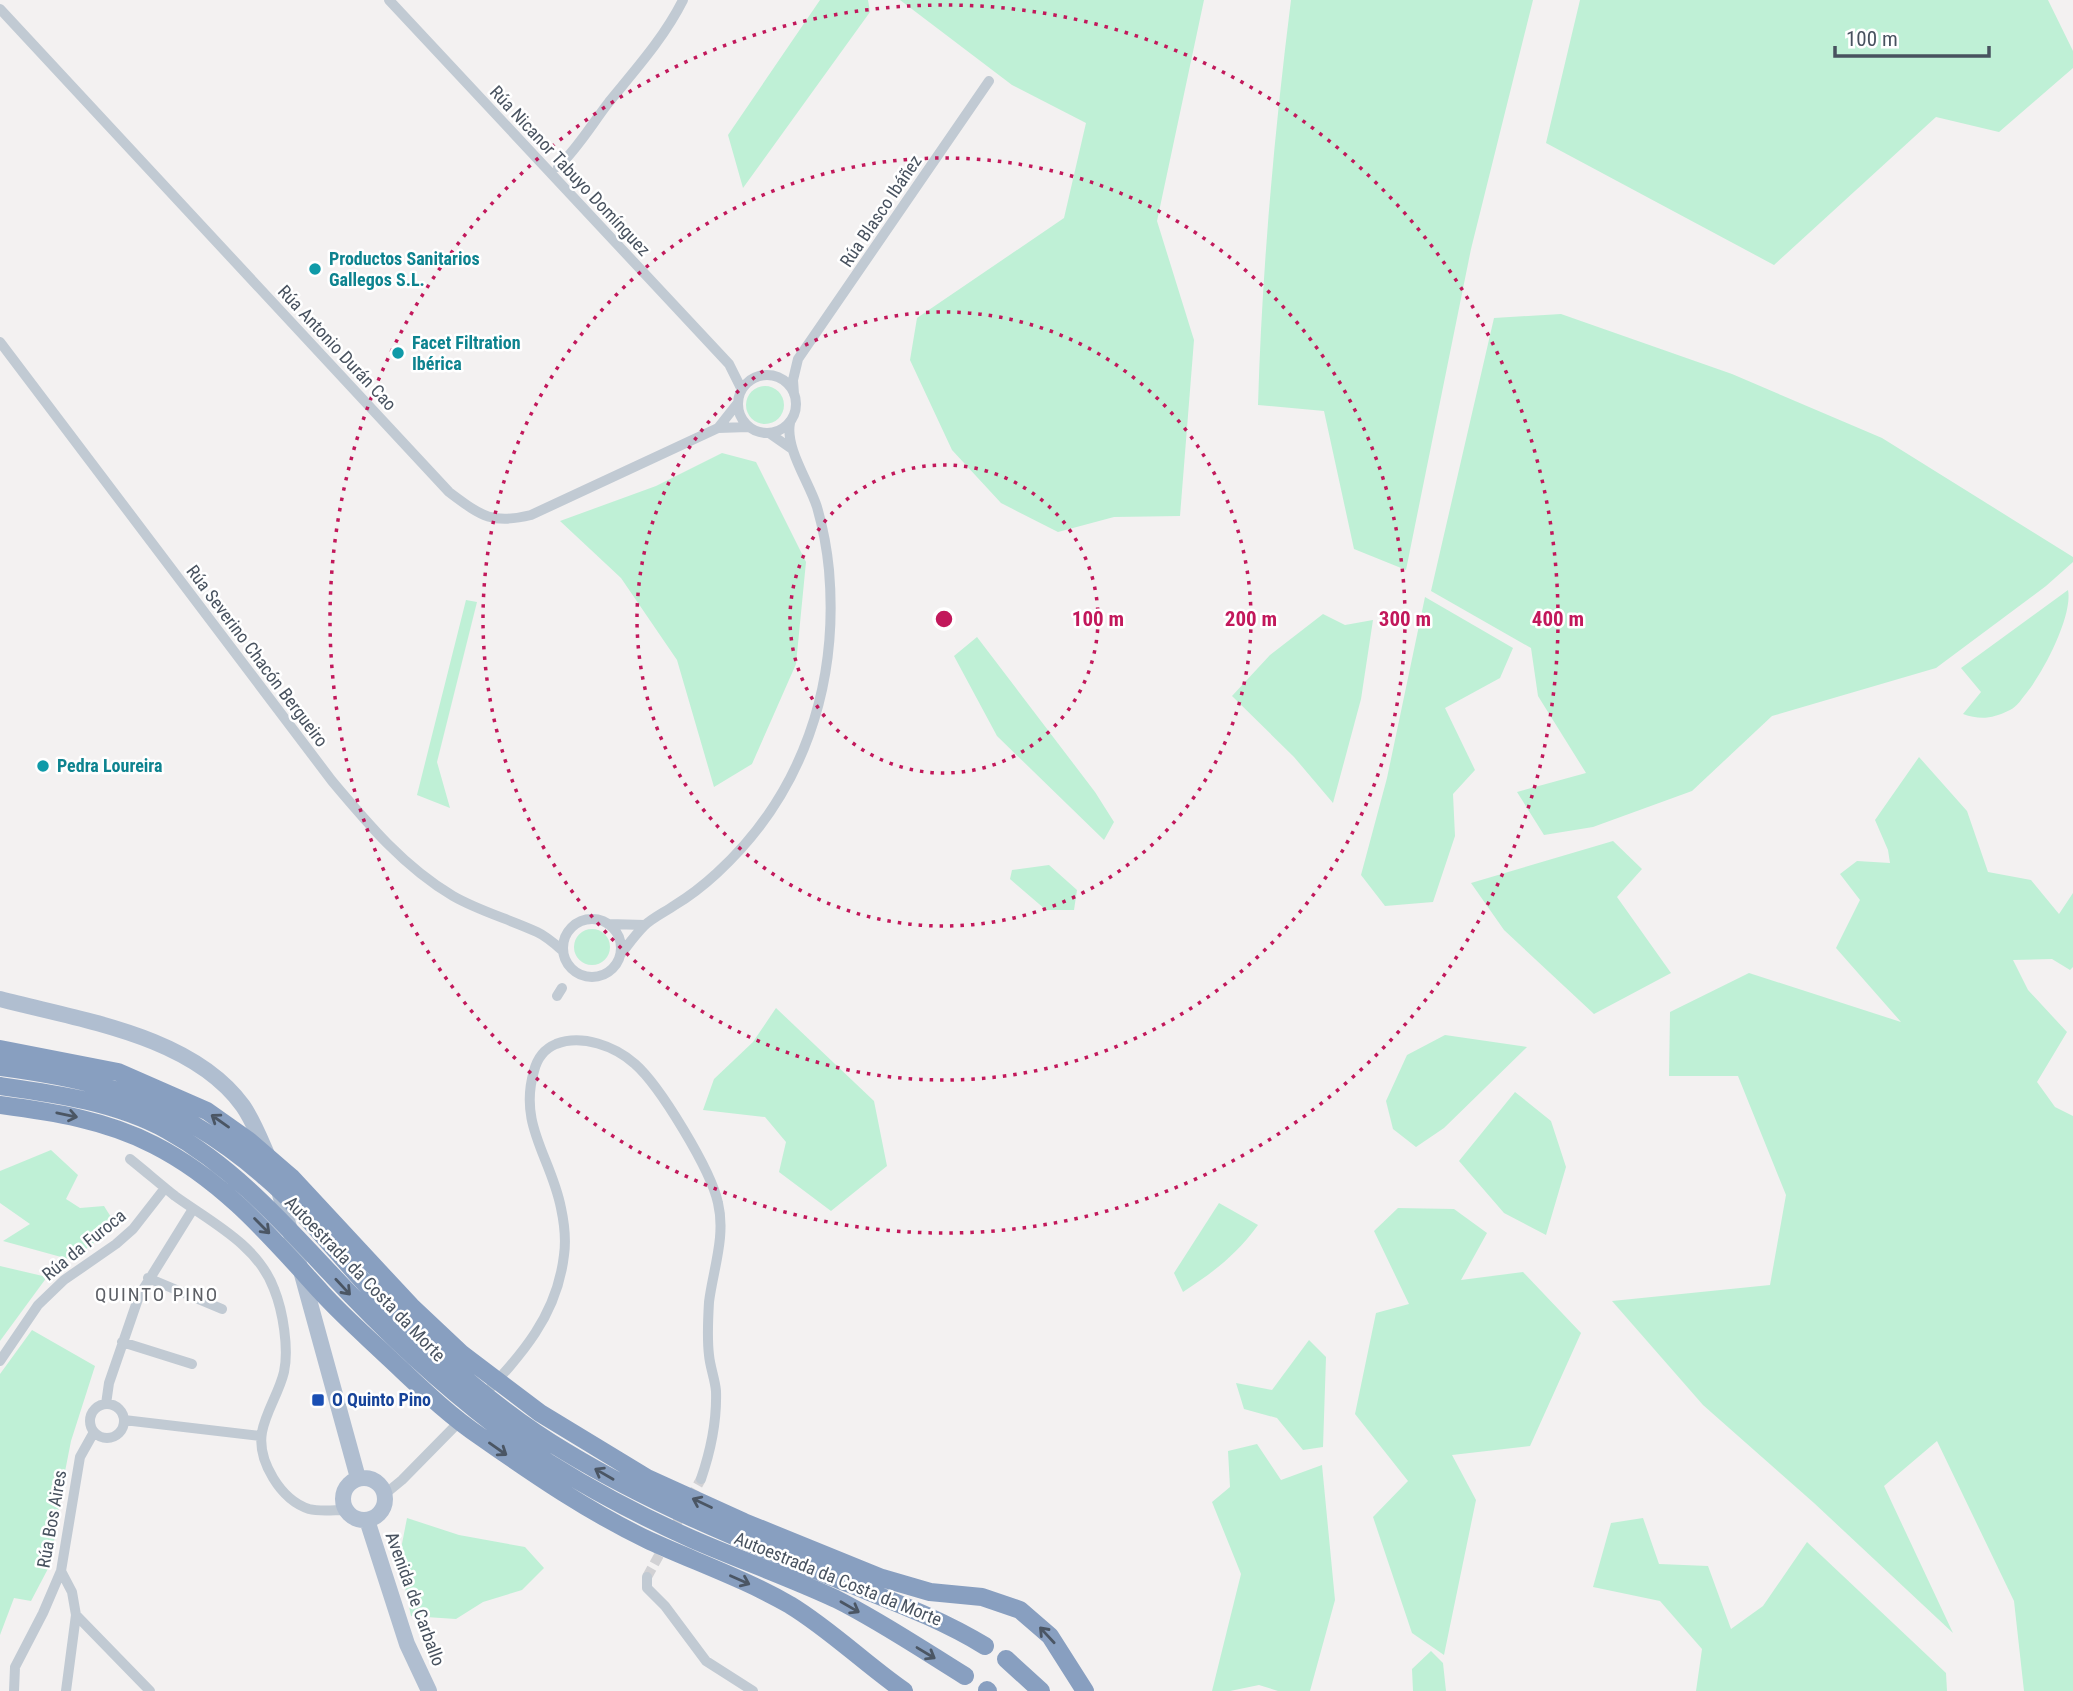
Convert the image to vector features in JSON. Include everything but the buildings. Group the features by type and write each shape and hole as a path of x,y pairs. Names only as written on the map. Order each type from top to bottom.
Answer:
{"highway":[{"path":"0,1049 118,1072 207,1111 248,1140 291,1177 411,1306 462,1354 540,1413 647,1478 744,1522 882,1577 930,1592 982,1597 1020,1610 1050,1636 1085,1691"},
{"name":"Autoestrada da Costa da Morte","path":"0,1067 54,1074 100,1085 143,1099 192,1124 267,1177 372,1291 442,1360 513,1416 564,1451 631,1490 738,1538 919,1610 985,1646"},
{"name":"Autoestrada da Costa da Morte","path":"0,1086 67,1096 98,1104 165,1129 243,1183 352,1297 454,1393 522,1444 635,1512 837,1600 965,1676"},
{"path":"0,1105 69,1115 112,1128 153,1144 195,1168 234,1199 266,1230 324,1295 449,1416 555,1489 648,1540 751,1585 789,1605 904,1691"},
{"path":"1006,1659 1041,1691"}],"main road":[{"path":"0,999 147,1040 175,1052 207,1070 242,1105 258,1132 275,1177 358,1478"},
{"path":"358,1478 378,1482 385,1494 383,1508 379,1514 367,1520 355,1518 345,1510 343,1494 348,1484 358,1478"},
{"name":"Avenida de Carballo","path":"367,1520 407,1644 429,1691"}],"street":[{"name":"Rúa Nicanor Tabuyo Domínguez","path":"388,0 729,364 741,388"},
{"path":"558,167 645,57 675,16 683,0"},
{"name":"Rúa Antonio Durán Cao","path":"0,9 449,492 475,512 500,521 531,515 718,428 748,427"},
{"name":"Rúa Blasco Ibáñez","path":"794,394 793,380 798,359 989,81"},
{"name":"Rúa Severino Chacón Bergueiro","path":"0,342 332,781 368,824 398,855 426,878 454,896 495,916 539,933 563,951"},
{"path":"790,422 780,430 759,433 748,427 740,418 737,404 741,388 754,378 780,370 798,359"},
{"name":"Rúa Nicanor Tabuyo Domínguez","path":"729,364 754,378"},
{"path":"645,925 589,919 580,921 566,934 563,951 565,960 572,970 592,977 600,976 613,968 620,955 645,925 692,894 742,848 781,793 801,757 815,722 830,653 832,608 825,541 817,507 792,449 789,430 796,409 794,394 783,379 765,374"},
{"name":"Rúa Antonio Durán Cao","path":"718,428 737,404"},
{"path":"769,433 792,449"},
{"path":"608,923 619,937 620,955"},
{"name":"Rúa Severino Chacón Bergueiro","path":"539,933 566,934"},
{"path":"385,1494 441,1442 512,1364 542,1326 559,1290 565,1252 561,1207 530,1121 529,1088 542,1052 556,1044 572,1040 592,1042 614,1050 635,1064 656,1089 707,1170 719,1205 720,1240 709,1316 708,1354 716,1389 715,1424 701,1479"},
{"path":"130,1159 243,1245 262,1264 275,1290 286,1351 284,1373 261,1436 269,1470 283,1492 299,1504 310,1509 345,1510"},
{"name":"Rúa da Furoca","path":"0,1361 38,1306 64,1280 133,1229 165,1188"},
{"path":"106,1404 109,1383 122,1342 148,1278 193,1209"},
{"path":"148,1278 222,1309"},
{"path":"122,1342 192,1364"},
{"path":"106,1404 119,1409 124,1420 121,1430 114,1436 104,1438 94,1432 91,1426 91,1415 97,1407 106,1404"},
{"path":"124,1420 261,1436"},
{"name":"Rúa Bos Aires","path":"14,1691 15,1667 61,1571 80,1457 94,1432"},
{"path":"61,1571 72,1592 76,1615 66,1691"},
{"path":"647,1577 647,1588 665,1606 706,1661 753,1691"},
{"path":"76,1615 150,1691"}],"green space":[{"path":"820,0 868,0 870,12 743,188 728,135"},
{"path":"900,0 1204,0 1157,221 1194,340 1180,516 1114,517 1058,532 1001,503 952,450 910,360 917,318 1064,218 1086,123 1012,85"},
{"path":"1291,0 1533,0 1471,249 1406,570 1354,549 1324,411 1258,405 1270,202"},
{"path":"1580,0 2048,0 2073,51 2073,68 1999,132 1936,117 1774,265 1546,143"},
{"path":"1561,314 1732,374 1882,438 2073,557 2073,562 2046,586 1936,668 1772,716 1692,791 1593,827 1544,835 1517,792 1586,773 1538,696 1531,648 1431,591 1494,318"},
{"path":"765,386 778,392 784,405 778,418 765,424 752,418 746,405 752,392"},
{"path":"722,453 756,462 806,562 796,664 752,764 714,787 677,660 621,578 560,521 656,486"},
{"path":"2068,590 2066,614 2056,642 2035,682 2020,702 2010,710 1992,717 1981,718 1963,714 1981,692 1961,668"},
{"path":"1425,597 1513,648 1500,678 1445,708 1475,770 1453,794 1455,836 1433,902 1385,906 1361,875 1387,778"},
{"path":"466,600 477,602 437,762 450,808 417,795"},
{"path":"1323,614 1345,625 1373,620 1361,699 1333,803 1294,757 1232,696 1270,655"},
{"path":"977,637 1095,792 1114,822 1104,840 997,736 954,656"},
{"path":"1919,757 1967,811 1988,872 2031,880 2059,914 2073,893 2073,967 2070,970 2052,959 2013,960 2028,990 2067,1032 2037,1082 2055,1107 2073,1116 2073,1691 2024,1691 2014,1601 1937,1441 1884,1486 1953,1633 1814,1503 1703,1405 1612,1301 1770,1285 1786,1195 1738,1076 1669,1076 1670,1012 1749,973 1901,1022 1836,948 1860,900 1840,874 1857,861 1890,863 1888,850 1875,820"},
{"path":"1613,841 1642,869 1617,897 1671,973 1594,1014 1504,930 1471,883"},
{"path":"1049,865 1077,890 1074,910 1046,910 1010,879 1012,870"},
{"path":"592,929 604,935 610,947 604,959 592,965 580,959 574,947 580,935"},
{"path":"776,1008 874,1101 887,1166 831,1211 779,1172 786,1142 765,1117 703,1110 714,1079 753,1042"},
{"path":"1445,1035 1527,1047 1444,1128 1416,1147 1393,1129 1386,1101 1407,1055"},
{"path":"1515,1092 1551,1121 1566,1167 1546,1235 1504,1213 1459,1161"},
{"path":"51,1150 78,1175 66,1199 80,1208 104,1206 116,1225 72,1260 3,1241 30,1224 0,1203 0,1171"},
{"path":"1219,1203 1258,1225 1224,1262 1183,1292 1174,1273"},
{"path":"1398,1208 1454,1209 1487,1233 1461,1280 1523,1272 1581,1333 1530,1446 1452,1455 1476,1500 1444,1655 1412,1633 1373,1517 1408,1481 1355,1414 1376,1313 1409,1304 1374,1231"},
{"path":"0,1266 47,1277 0,1341"},
{"path":"32,1330 95,1366 71,1441 51,1563 31,1601 14,1598 0,1635 0,1374"},
{"path":"1309,1340 1326,1357 1323,1447 1303,1450 1277,1418 1244,1409 1236,1383 1272,1390"},
{"path":"1257,1444 1281,1480 1322,1465 1335,1600 1310,1691 1278,1691 1259,1685 1230,1691 1212,1691 1241,1574 1212,1502 1230,1487 1228,1451"},
{"path":"407,1518 459,1535 525,1547 544,1568 522,1590 483,1602 456,1619 411,1616 399,1559"},
{"path":"1643,1518 1659,1564 1708,1566 1731,1629 1763,1606 1807,1542 1946,1673 1947,1691 1696,1691 1702,1649 1660,1601 1593,1587 1611,1523"},
{"path":"1431,1651 1443,1663 1446,1691 1413,1691 1412,1669"}],"tunnel":[{"path":"647,1577 701,1479"}],"place":[{"name":"Productos Sanitarios Gallegos S.L.","path":"315,269"},
{"name":"Facet Filtration Ibérica","path":"398,353"},
{"name":"Pedra Loureira","path":"43,766"},
{"name":"O Quinto Pino","path":"318,1400"}],"district":[{"name":"QUINTO PINO","path":"157,1294"}]}
